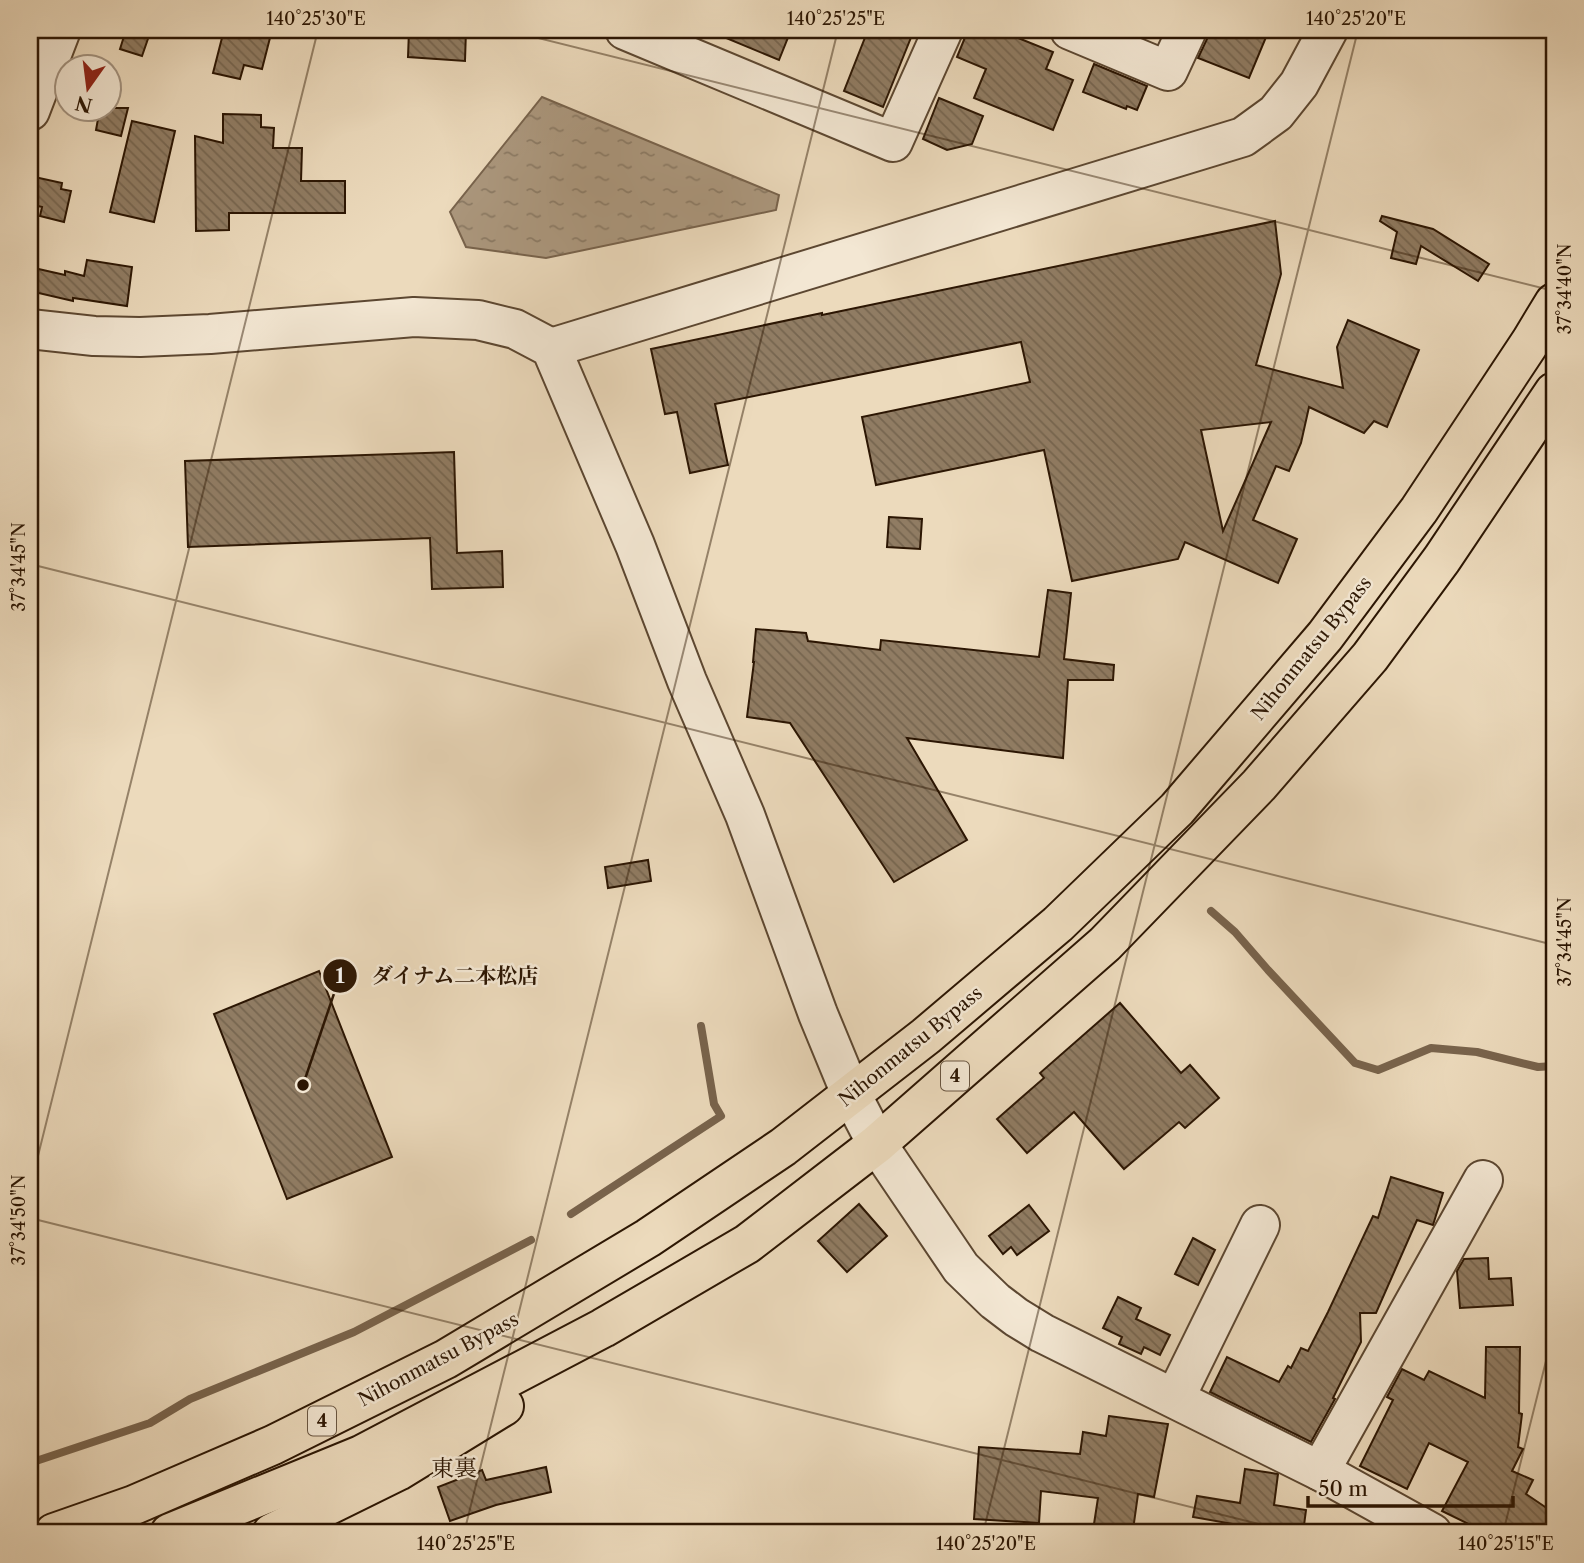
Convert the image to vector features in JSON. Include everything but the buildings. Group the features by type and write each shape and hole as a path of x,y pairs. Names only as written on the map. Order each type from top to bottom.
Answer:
{"highway":[{"name":"Nihonmatsu Bypass","path":"54,1533 134,1505 273,1445 446,1359 648,1238 783,1147 926,1036 1058,924 1177,809 1325,636 1419,510 1554,303"},
{"name":"4","path":"170,1533 361,1455 603,1328 747,1244 877,1144 1105,944 1259,785 1370,657 1442,559 1554,392"},
{"path":"272,1533 398,1471 669,1304 747,1244"}],"street":[{"path":"30,111 61,30"},
{"path":"625,30 893,142 943,30"},
{"path":"1070,30 1168,71 1187,30"},
{"path":"551,348 1243,138 1276,113 1299,84 1328,30"},
{"path":"30,329 94,336 140,337 210,334 414,317 478,320 515,329 551,348 635,545 687,681 745,815 818,1014 851,1094 877,1144 949,1252 975,1283 995,1301 1042,1333 1320,1471 1432,1533"},
{"path":"1320,1471 1483,1180"},
{"path":"1175,1398 1260,1226"}],"water":[{"path":"542,97 779,195 776,210 546,258 466,247 450,212"}],"waterway":[{"path":"1211,911 1235,932 1355,1063 1378,1070 1431,1048 1477,1052 1538,1067 1554,1066"},
{"path":"571,1214 721,1116 714,1104 701,1026"},
{"path":"30,1463 150,1423 190,1399 354,1332 531,1240"}],"place":[{"name":"ダイナム二本松店","path":"303,1085"}],"district":[{"name":"東裏","path":"454,1468"}]}
